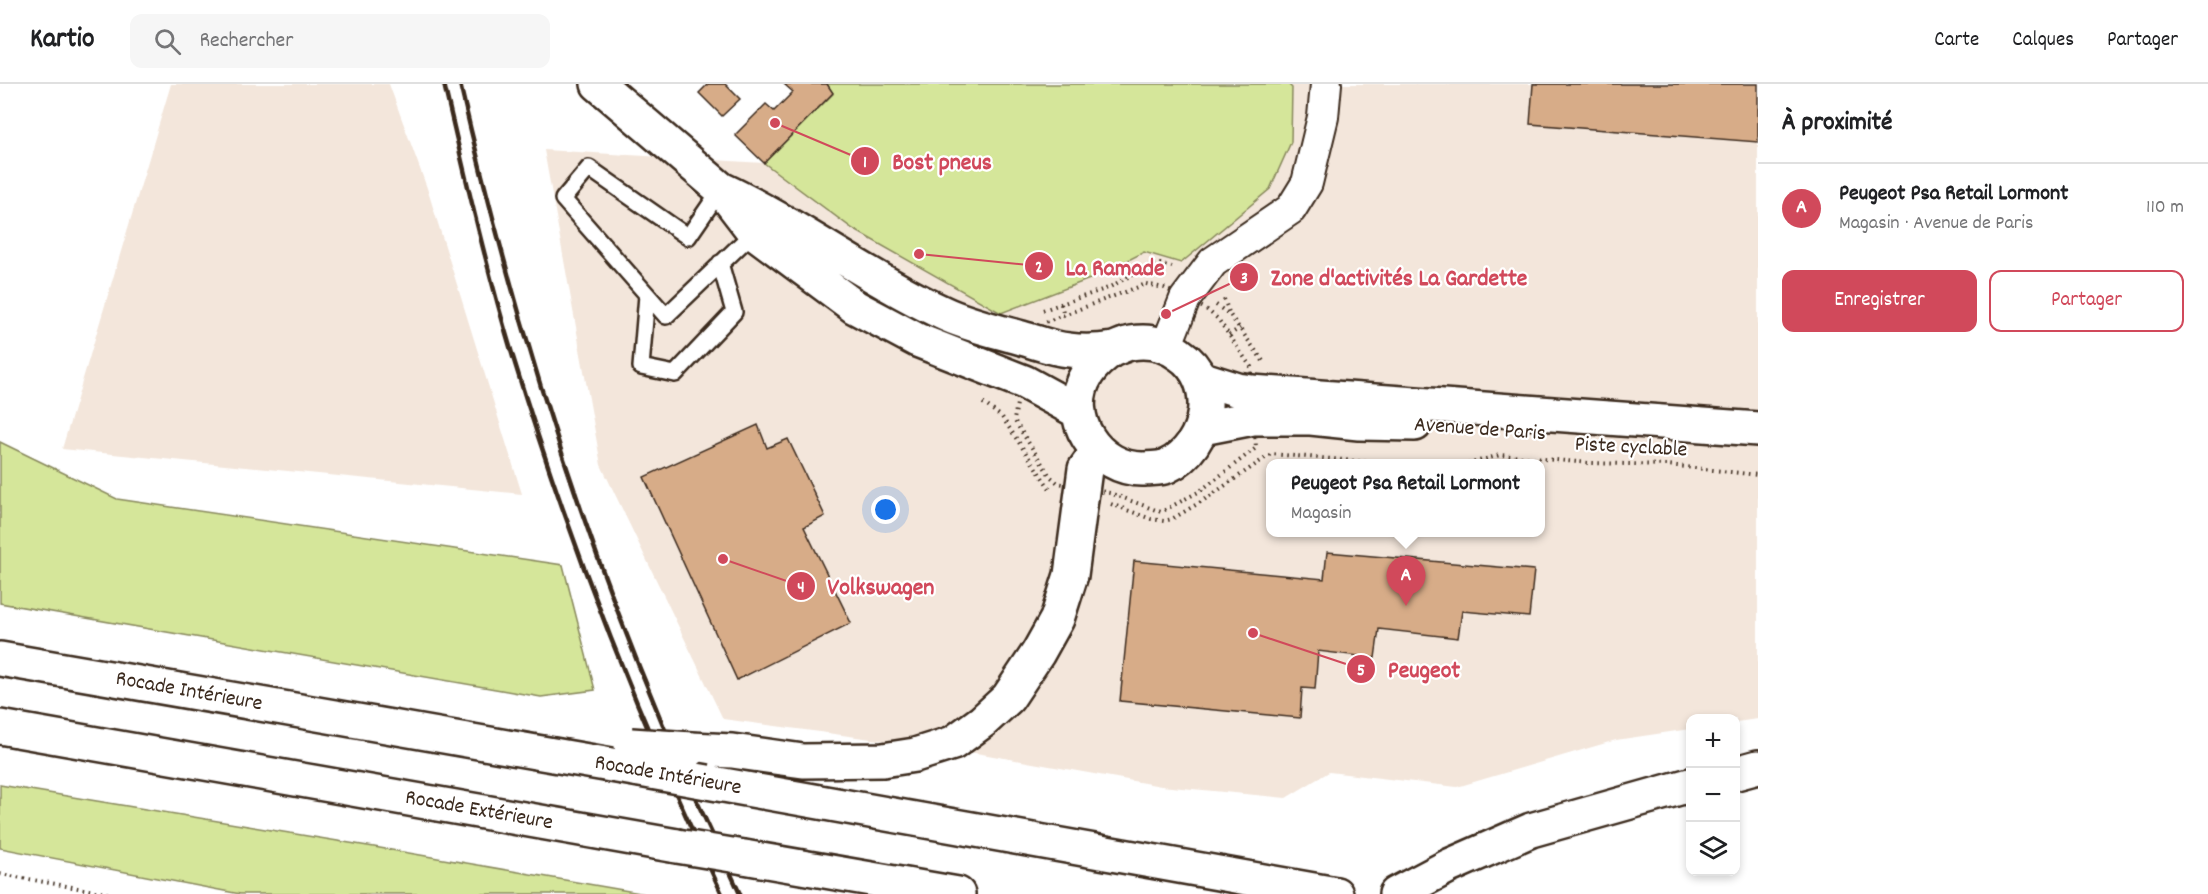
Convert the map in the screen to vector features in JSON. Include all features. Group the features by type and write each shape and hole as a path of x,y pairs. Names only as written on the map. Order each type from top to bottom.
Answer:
{"main road":[{"path":"598,84 721,189 754,232 799,267 874,319 917,340 1024,382 1079,412"},
{"path":"721,189 762,208 873,277 944,314 1070,351 1113,349 1131,343 1149,342 1180,354 1200,378 1205,394 1206,411 1202,428 1191,447 1166,466 1135,469 1115,464 1098,452 1085,433 1079,412 1080,393 1086,375 1098,360 1113,349"},
{"path":"1200,378 1252,392 1758,429"},
{"name":"Avenue de Paris","path":"1202,428 1253,418 1311,418 1359,423 1461,427 1758,451"},
{"path":"636,757 691,749 732,751 803,761 883,760 915,755 953,743 983,721 1008,698 1038,653 1056,619 1071,575 1084,469 1098,452"},
{"name":"Rocade Intérieure","path":"0,660 594,763 636,757 707,782 1336,894"},
{"name":"Rocade Extérieure","path":"0,727 958,894"},
{"path":"1740,772 1758,767"},
{"path":"1396,894 1449,866 1532,830 1686,786"},
{"path":"1740,793 1758,791"},
{"path":"1593,811 1686,799"}],"street":[{"path":"1166,347 1185,299 1213,262 1291,209 1307,183 1323,117 1326,84"}],"lane":[{"path":"721,189 688,237 589,168 563,200 666,316 754,232"},
{"path":"647,295 641,367 675,374 734,312 720,262"}],"path":[{"path":"1042,310 1107,288 1143,270"},
{"path":"1037,343 1045,322 1146,284 1164,288"},
{"path":"1061,304 1064,316"},
{"path":"1230,315 1268,368"},
{"path":"1229,335 1240,328"},
{"path":"1007,424 1014,420"},
{"path":"1277,454 1335,459"},
{"name":"Piste cyclable","path":"1485,459 1500,455 1544,459"},
{"name":"Piste cyclable","path":"1545,459 1589,463 1668,465 1758,476"},
{"path":"0,874 111,894"}],"shaded area":[{"path":"171,84 389,84 427,188 522,494 62,449"},
{"path":"827,84 1758,84 1758,719 1740,721 1740,714 1686,714 1686,730 1616,740 1457,787 1329,772 1286,798 1161,786 982,754 723,719 601,465 544,150 764,163 833,94"}],"green space":[{"path":"827,84 1288,84 1292,88 1291,142 1270,189 1181,263 1144,252 1095,277 1001,313 853,229 764,163 833,94"},
{"path":"0,442 117,499 563,565 595,690 541,697 0,603"},
{"path":"0,785 646,894 240,894 0,848"}],"building":[{"path":"708,84 725,84 740,99 722,116 699,93"},
{"path":"784,84 827,84 833,93 764,163 735,135 766,104 774,111 793,92"},
{"path":"1533,84 1758,84 1758,142 1530,124"},
{"path":"758,425 767,448 788,439 825,516 804,527 851,623 737,680 644,477"},
{"path":"1327,552 1534,570 1529,617 1462,611 1458,638 1379,629 1375,658 1318,651 1315,689 1302,688 1300,718 1120,701 1134,561 1324,579"}],"railway":[{"path":"444,84 503,323 558,494 634,696 691,829 722,894"},
{"path":"460,84 479,165 523,327 600,565 661,720 740,894"}],"place":[{"name":"Bost pneus","path":"775,123"},
{"name":"La Ramade","path":"919,254"},
{"name":"Zone d'activités La Gardette","path":"1166,314"},
{"name":"Volkswagen","path":"723,559"},
{"name":"Peugeot Psa Retail Lormont","path":"1406,606"},
{"name":"Peugeot","path":"1253,633"}]}
